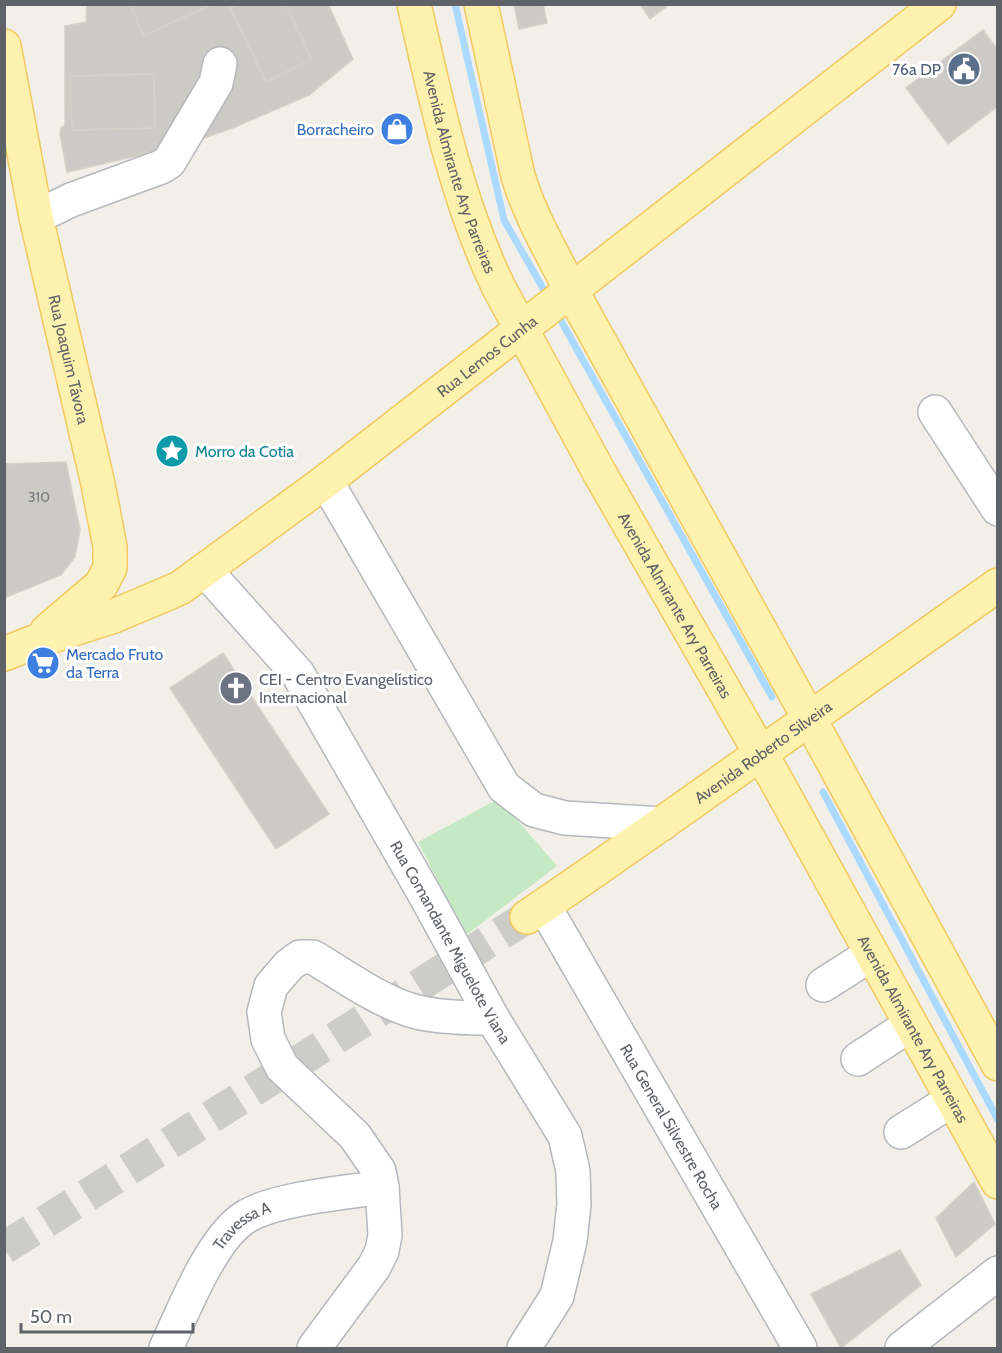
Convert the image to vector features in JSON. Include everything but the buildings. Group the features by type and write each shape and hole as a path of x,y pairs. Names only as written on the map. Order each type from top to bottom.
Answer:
{"main road":[{"name":"Avenida Almirante Ary Parreiras","path":"414,4 449,155 485,259 547,310 809,718 998,1064"},
{"name":"Avenida Almirante Ary Parreiras","path":"481,4 525,197 547,310 599,472 760,754 998,1182"},
{"name":"Rua Lemos Cunha","path":"4,654 125,612 180,588 326,481 939,4"},
{"name":"Rua Joaquim Távora","path":"4,46 36,217 98,484 110,547 110,568 101,585 34,642"},
{"name":"Avenida Roberto Silveira","path":"535,911 662,824 998,585"}],"street":[{"path":"36,217 71,200 169,162 216,83 220,64"},
{"path":"935,412 998,509"},
{"path":"326,481 504,787 534,810 555,815 597,821 662,824"},
{"name":"Rua Comandante Miguelote Viana","path":"205,570 298,674 424,893 493,1019 566,1136 573,1171 574,1204 570,1241 557,1296 524,1348"},
{"name":"Rua General Silvestre Rocha","path":"535,911 573,957 800,1348"},
{"path":"823,985 870,955"},
{"path":"314,1348 374,1267 382,1251 385,1235 382,1187 379,1171 355,1136 282,1067 268,1039 264,1012 271,986 289,965 300,957 313,957 378,996 410,1010 445,1016 493,1019"},
{"path":"858,1059 910,1025"},
{"path":"901,1132 952,1100"},
{"name":"Travessa A","path":"166,1348 222,1239 246,1216 276,1205 382,1187"},
{"path":"902,1348 998,1273"}],"green space":[{"path":"502,797 512,814 557,866 466,935 418,842"}],"waterway":[{"path":"455,4 504,220 548,297"},
{"path":"556,312 772,697"},
{"path":"823,792 998,1120"}],"tunnel":[{"path":"4,1248 527,917"}],"place":[{"name":"76a DP","path":"964,69"},
{"name":"Borracheiro","path":"397,129"},
{"name":"Morro da Cotia","path":"172,451"},
{"name":"Mercado Fruto da Terra","path":"43,663"},
{"name":"CEI - Centro Evangelístico Internacional","path":"236,688"}]}
